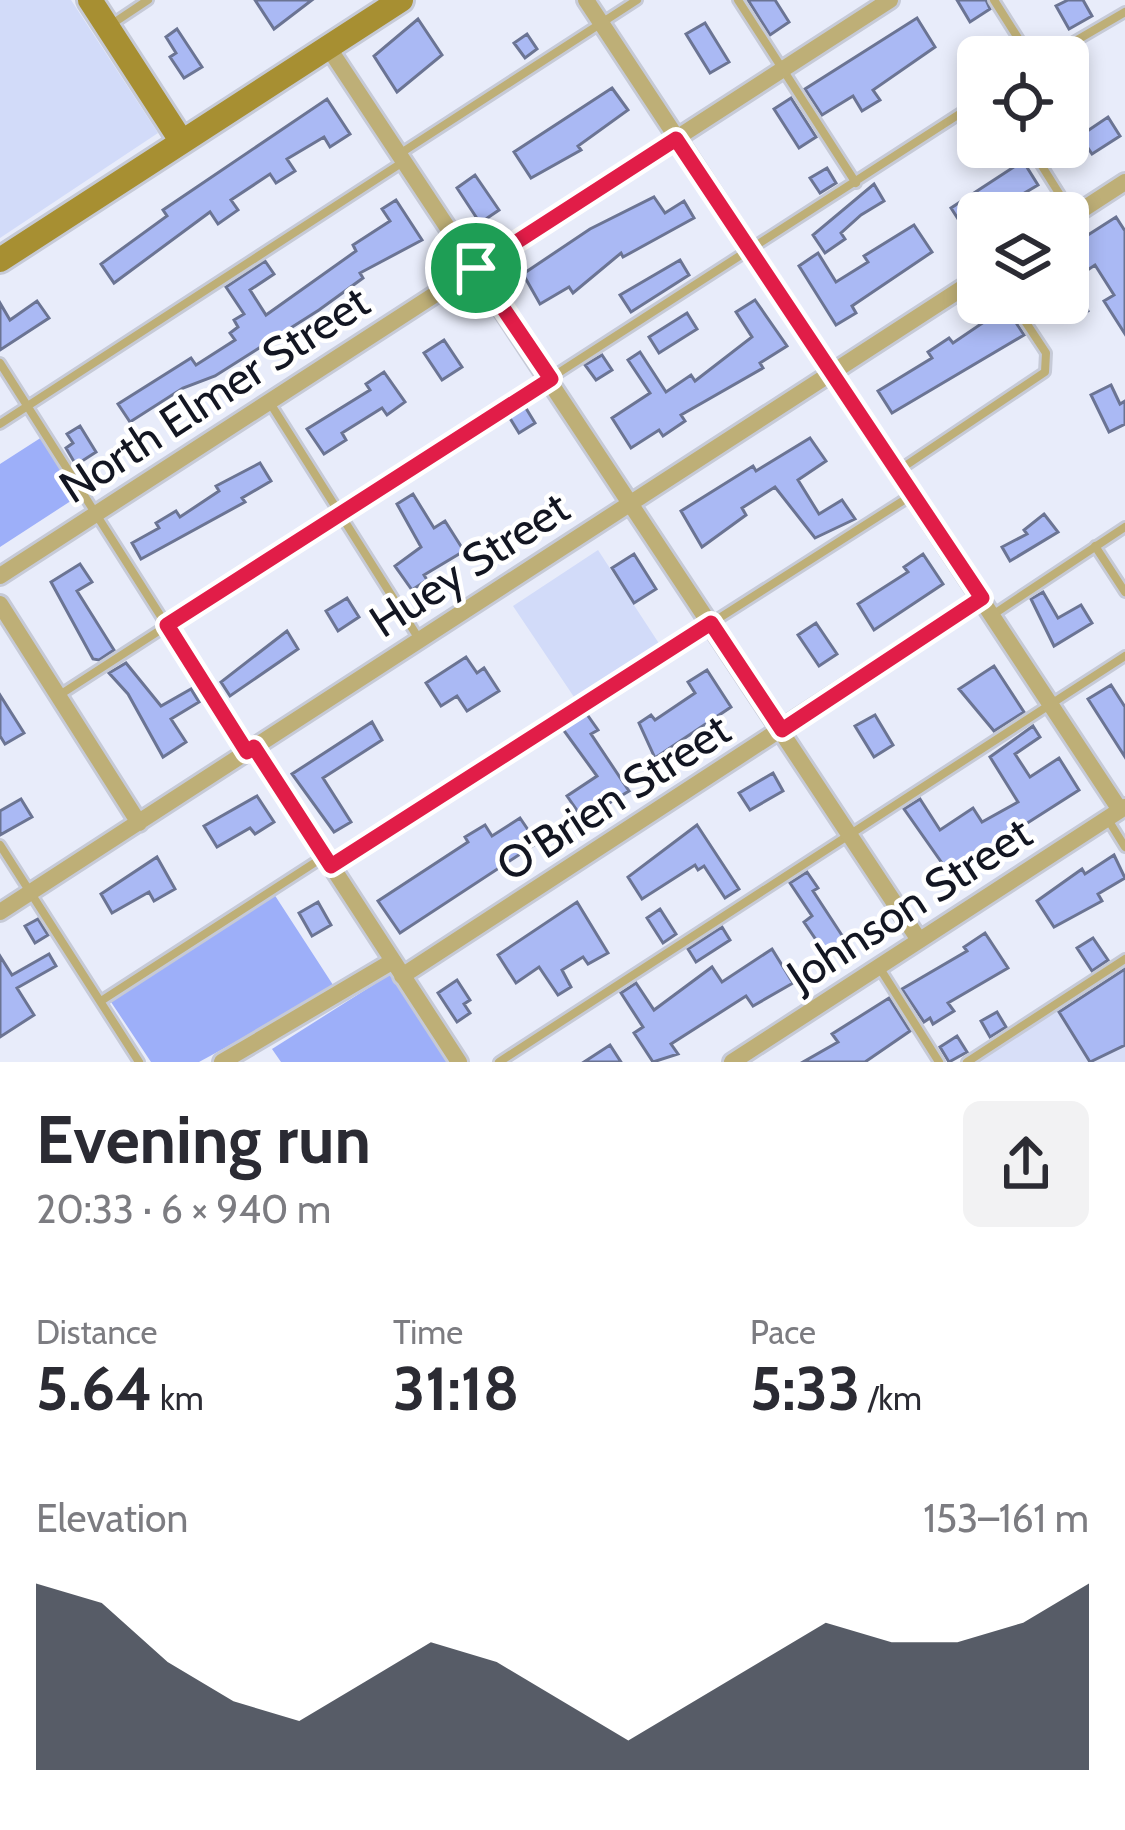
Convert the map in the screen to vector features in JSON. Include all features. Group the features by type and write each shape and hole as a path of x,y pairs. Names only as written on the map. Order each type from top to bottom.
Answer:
{"street":[{"path":"90,0 182,142"},
{"path":"586,0 993,614 1117,812"},
{"name":"North Elmer Street","path":"0,576 890,0"},
{"path":"0,260 398,1"},
{"path":"328,47 920,940"},
{"path":"1089,205 1125,182"},
{"name":"Huey Street","path":"0,912 957,292"},
{"name":"O'Brien Street","path":"223,1062 397,968 782,730 982,598"},
{"path":"0,604 139,823"},
{"path":"251,750 458,1062"},
{"name":"Johnson Street","path":"732,1062 1117,812"},
{"path":"761,1043 773,1062"}],"lane":[{"path":"107,27 148,0"},
{"path":"0,424 637,0"},
{"path":"738,0 856,183"},
{"path":"994,0 1017,36"},
{"path":"1084,36 1125,12"},
{"path":"58,697 957,116"},
{"path":"897,471 1045,372 1046,352 1027,324"},
{"path":"0,363 251,750"},
{"path":"269,402 345,514 419,639"},
{"path":"101,1001 913,494"},
{"path":"993,614 1125,527"},
{"path":"1095,546 1125,592"},
{"path":"499,1062 1125,656"},
{"path":"1117,812 1125,848"},
{"path":"0,845 140,1062"},
{"path":"967,1062 1125,959"},
{"path":"878,967 939,1062"}],"shaded area":[{"path":"0,0 71,0 158,133 0,238"},
{"path":"42,437 80,495 0,547 0,464"},
{"path":"598,550 660,645 576,700 513,606"},
{"path":"274,894 335,988 199,1062 151,1062 111,1002"},
{"path":"1125,965 1125,1062 977,1062"},
{"path":"392,973 449,1062 281,1062 272,1049"}],"building":[{"path":"255,0 312,0 274,29"},
{"path":"748,0 775,0 789,22 770,35"},
{"path":"957,0 986,0 990,9 970,22"},
{"path":"1083,0 1092,16 1069,29 1056,6"},
{"path":"917,18 935,47 873,90 880,100 862,111 853,96 822,115 805,89"},
{"path":"418,19 442,55 397,92 374,56"},
{"path":"705,23 729,62 710,73 686,34"},
{"path":"177,29 202,67 184,78 170,57 176,53 166,37"},
{"path":"527,34 537,49 525,58 514,43"},
{"path":"612,88 628,110 578,146 581,150 531,178 514,152"},
{"path":"791,98 816,137 799,148 774,109"},
{"path":"327,99 350,134 330,147 324,137 287,159 295,171 276,183 270,174 231,200 238,210 218,224 210,212 114,283 101,264 167,216 163,210"},
{"path":"1108,117 1120,136 1092,154 1089,130"},
{"path":"827,168 836,183 820,193 810,178"},
{"path":"1012,168 1027,168 1038,185 1026,192 976,192"},
{"path":"475,175 499,210 480,223 457,188"},
{"path":"874,184 884,201 861,215 841,233 845,239 825,253 813,235"},
{"path":"654,197 665,213 684,201 694,218 623,257 621,253 573,293 569,287 540,304 523,274 590,229"},
{"path":"396,200 422,240 360,273 363,278 319,310 215,376 183,388 130,422 118,404 191,358 196,365 235,340 230,333 238,327 234,320 244,314 226,287 265,261 274,274 250,290 266,315 390,221 382,209"},
{"path":"1116,217 1125,231 1125,334 1104,301 1114,295 1095,265 1089,269 1089,234"},
{"path":"914,225 932,252 852,306 856,313 836,325 799,266 818,253 836,282 868,262 864,256"},
{"path":"680,260 689,275 631,312 620,295"},
{"path":"755,300 787,346 760,363 763,368 681,415 685,421 663,436 659,430 631,448 612,418 650,393 628,360 640,352 666,392 691,375 695,381 752,337 736,312"},
{"path":"37,301 49,318 0,350 0,303 10,320"},
{"path":"687,313 697,329 659,353 649,337"},
{"path":"981,324 1017,324 1024,335 892,413 878,391 932,358 928,352 949,338 953,343"},
{"path":"444,340 462,367 442,380 424,353"},
{"path":"602,355 612,370 596,380 585,365"},
{"path":"384,372 405,402 387,415 382,408 342,433 346,440 324,454 307,429 370,390 366,384"},
{"path":"1111,385 1120,404 1125,401 1125,424 1109,432 1091,395"},
{"path":"524,405 535,423 519,433 508,415"},
{"path":"80,426 96,452 76,465 66,448 73,443 67,434"},
{"path":"810,438 826,461 798,480 819,514 842,500 855,519 815,538 775,487 742,508 746,515 702,547 681,511 753,466 756,471"},
{"path":"260,463 271,481 242,498 245,502 141,559 132,543 159,528 156,523 176,511 180,517 219,491 216,486"},
{"path":"413,494 434,528 445,521 464,551 424,575 427,580 412,590 395,566 421,547 397,504"},
{"path":"1044,514 1058,532 1010,561 1002,547 1027,534 1024,530"},
{"path":"634,554 656,589 634,603 612,568"},
{"path":"923,554 943,584 874,630 858,604 908,572 904,567"},
{"path":"80,564 92,582 77,591 114,650 99,660 93,659 51,582"},
{"path":"1043,592 1058,618 1081,605 1092,623 1054,646 1031,599"},
{"path":"347,598 359,617 338,631 326,611"},
{"path":"816,623 837,654 819,666 798,635"},
{"path":"287,631 298,649 230,696 221,682"},
{"path":"466,657 477,673 484,668 499,691 467,711 457,696 441,706 426,683"},
{"path":"126,663 161,706 191,689 199,702 171,719 186,742 163,757 128,694 109,673"},
{"path":"994,666 1024,712 994,731 959,689"},
{"path":"707,670 731,707 655,758 639,723 651,715 655,720 695,693 688,682"},
{"path":"1111,685 1125,707 1125,757 1088,699"},
{"path":"0,695 24,733 5,744 0,736"},
{"path":"586,713 598,730 591,734 629,791 583,819 567,796 597,776 562,728"},
{"path":"875,715 893,745 874,757 855,726"},
{"path":"372,722 382,740 323,778 351,822 334,832 292,774"},
{"path":"1033,726 1040,737 1015,754 1030,777 1059,758 1079,790 949,873 904,809 920,799 940,830 973,808 982,822 1018,802 990,757"},
{"path":"773,773 783,791 750,810 739,793"},
{"path":"257,796 274,822 255,834 250,828 217,847 204,826"},
{"path":"21,799 32,817 0,835 0,811"},
{"path":"520,818 537,843 400,933 378,901 468,842 465,837 485,825 492,836"},
{"path":"697,825 739,889 725,898 704,866 698,870 695,865 642,899 628,877"},
{"path":"1114,855 1125,878 1098,894 1102,901 1054,927 1037,901 1082,869 1085,874"},
{"path":"157,857 175,889 154,901 149,892 112,913 101,894"},
{"path":"807,872 818,888 813,891 847,943 827,956 804,922 812,916 790,883"},
{"path":"318,902 331,925 312,936 299,913"},
{"path":"577,902 608,953 588,964 583,957 562,970 571,987 558,995 539,967 516,983 498,955"},
{"path":"660,909 676,934 663,943 647,918"},
{"path":"38,919 48,935 35,943 25,926"},
{"path":"722,927 730,940 696,962 688,949"},
{"path":"985,933 1008,968 948,1003 954,1011 933,1024 930,1018 924,1022 902,989 967,951 964,947"},
{"path":"1093,938 1108,960 1092,971 1077,948"},
{"path":"772,949 793,983 753,1006 746,996 671,1044 678,1054 653,1062 634,1033 643,1027 621,993 636,983 654,1010 712,967 722,982"},
{"path":"49,954 56,966 17,988 34,1015 0,1037 0,956 12,975"},
{"path":"1125,969 1125,1045 1090,1062 1059,1012"},
{"path":"457,980 470,1000 464,1004 470,1013 457,1022 438,993"},
{"path":"889,998 910,1031 865,1062 803,1062 838,1042 832,1034"},
{"path":"997,1012 1006,1027 990,1037 981,1021"},
{"path":"957,1036 967,1052 949,1062 940,1047"},
{"path":"610,1045 621,1062 584,1062"}],"route":[{"path":"676,139 982,598 782,730 711,623 331,866 254,747 247,752 167,625 551,379 476,268 676,139"}]}
